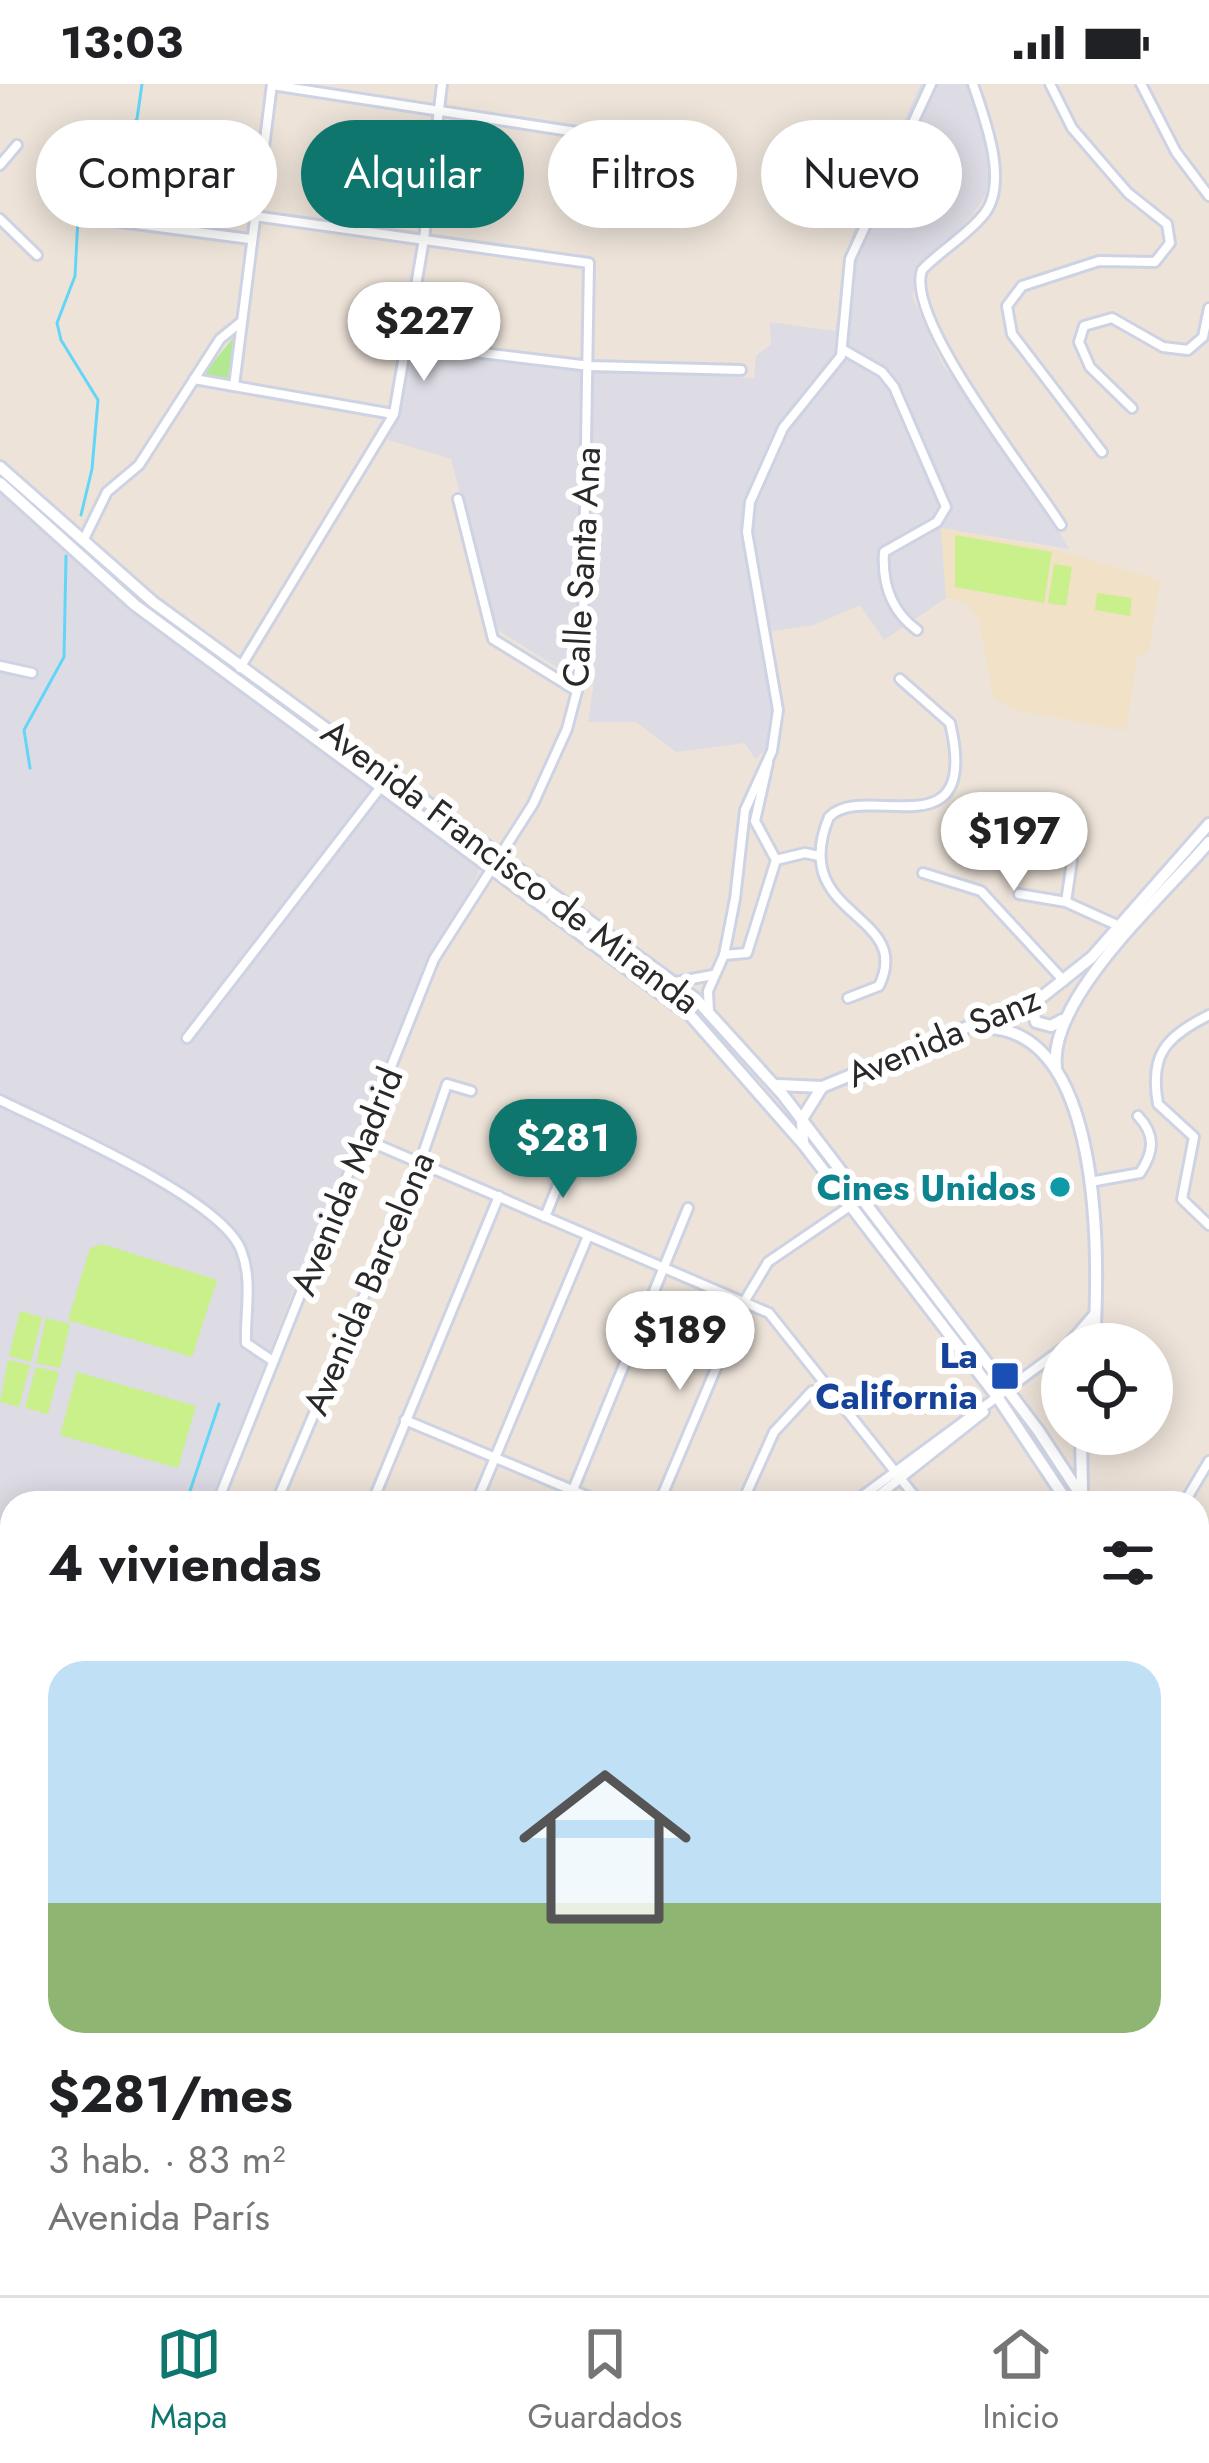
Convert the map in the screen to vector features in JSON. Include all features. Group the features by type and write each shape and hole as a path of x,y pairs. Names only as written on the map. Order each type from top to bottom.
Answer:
{"main road":[{"name":"Avenida Francisco de Miranda","path":"0,466 236,673 380,788 691,1016 804,1145 1003,1394 1061,1491"},
{"name":"Avenida Francisco de Miranda","path":"0,483 135,605 502,854 710,1013 802,1119 1078,1491"},
{"name":"Avenida Sanz","path":"822,1087 974,1028 1065,982 1209,824"},
{"name":"Avenida Sanz","path":"1057,1068 1056,1037 1064,1018 1209,842"},
{"path":"1030,1002 1034,1020 1040,1024 1051,1026 1064,1018"},
{"path":"974,1028 1021,1034 1057,1068 1080,1123 1089,1182 1095,1323"},
{"path":"770,1081 784,1088 822,1087"},
{"path":"804,1145 802,1119 822,1087"},
{"path":"1082,1455 1084,1491"}],"street":[{"path":"267,120 272,84 548,128"},
{"path":"236,673 394,414 424,239 442,84"},
{"path":"724,955 746,953 776,860 755,821 778,710 747,532 750,502 770,449 838,362 850,260 931,84"},
{"path":"973,84 991,150 992,198 984,214 922,270 919,295 956,374 1061,525"},
{"path":"1050,84 1072,128 1128,193 1167,224 1171,235 1165,256 1156,262 1099,261 1022,286 1007,306 1012,334 1102,452"},
{"path":"1141,84 1176,152 1209,196"},
{"path":"0,165 17,145"},
{"path":"0,219 38,255"},
{"path":"277,219 424,239"},
{"path":"166,228 250,239"},
{"path":"234,386 252,228"},
{"name":"Calle Santa Ana","path":"424,239 589,263 590,366 577,691 533,804 492,867"},
{"path":"1132,408 1090,367 1079,342 1084,326 1112,318 1163,347 1188,350 1204,337 1209,308"},
{"path":"83,541 107,492 140,465 220,339 242,321"},
{"path":"407,344 590,366 741,370"},
{"path":"842,349 882,372 894,387 946,507 937,522 884,552 887,592 901,617 917,630"},
{"path":"194,379 394,414"},
{"path":"458,499 494,639 577,691"},
{"path":"0,666 32,673"},
{"path":"848,998 879,986 886,952 876,932 829,890 819,856 824,830 837,809 914,808 937,801 946,790 953,752 950,723 900,679"},
{"path":"710,1013 708,991 724,955 745,810 768,759"},
{"path":"187,1038 380,788"},
{"path":"776,860 805,853 819,856"},
{"path":"1066,902 1072,861"},
{"name":"Avenida Madrid","path":"222,1491 434,959 492,867"},
{"path":"923,873 981,891 1065,982"},
{"path":"1018,894 1066,902 1119,926"},
{"path":"675,982 715,975"},
{"path":"1209,1016 1174,1033 1154,1064 1158,1104 1194,1137 1182,1198 1209,1225"},
{"name":"Avenida Barcelona","path":"281,1491 420,1163 447,1084 471,1091"},
{"path":"0,1100 80,1138 224,1223 245,1262 246,1342 273,1361"},
{"path":"1089,1182 1140,1173 1153,1147 1148,1126 1138,1116"},
{"path":"364,1139 744,1302 782,1324 910,1491"},
{"path":"545,1217 573,1148"},
{"path":"377,1491 499,1196"},
{"path":"664,1491 744,1302 773,1257 850,1206"},
{"path":"405,1420 573,1490 688,1208"},
{"path":"481,1491 588,1236"},
{"path":"1085,1323 1095,1312"},
{"path":"870,1491 1041,1365"},
{"path":"747,1491 774,1432 812,1391"},
{"path":"1191,1491 1209,1461"},
{"path":"880,1491 895,1474"}],"shaded area":[{"path":"921,84 969,84 984,123 988,179 986,194 962,226 962,120 905,120"},
{"path":"856,228 960,228 916,271 913,298 942,364 1021,462 1069,549 941,528 946,598 884,640 860,605 814,625 759,633 774,713 770,744 756,759 744,743 676,752 636,722 588,722 594,682 572,677 495,628 451,459 388,440 415,350 547,366 754,378 756,356 771,344 770,322 835,331"},
{"path":"0,491 164,635 480,868 291,1296 215,1491 0,1491"},
{"path":"941,528 1049,548 1160,580 1149,650 1137,657 1126,731 1015,710 993,697 979,620 965,602 946,598"}],"green space":[{"path":"238,332 230,381 202,376"},
{"path":"955,535 1052,552 1044,603 955,587"},
{"path":"1054,564 1072,567 1066,606 1048,603"},
{"path":"1097,593 1132,598 1130,616 1095,610"},
{"path":"102,1244 217,1280 192,1357 68,1320 90,1248"},
{"path":"20,1311 42,1317 31,1362 9,1356"},
{"path":"46,1318 70,1324 60,1368 36,1363"},
{"path":"8,1360 30,1365 19,1407 0,1402"},
{"path":"36,1367 59,1372 48,1414 25,1408"},
{"path":"77,1372 196,1406 178,1468 60,1435"}],"waterway":[{"path":"81,515 92,469 98,400 61,340 57,323 75,276 79,199 94,162 137,119 142,84"},
{"path":"30,768 24,730 64,657 66,556"},
{"path":"190,1491 219,1404"}],"place":[{"name":"Cines Unidos","path":"1060,1187"},
{"name":"La California","path":"1005,1376"}]}
